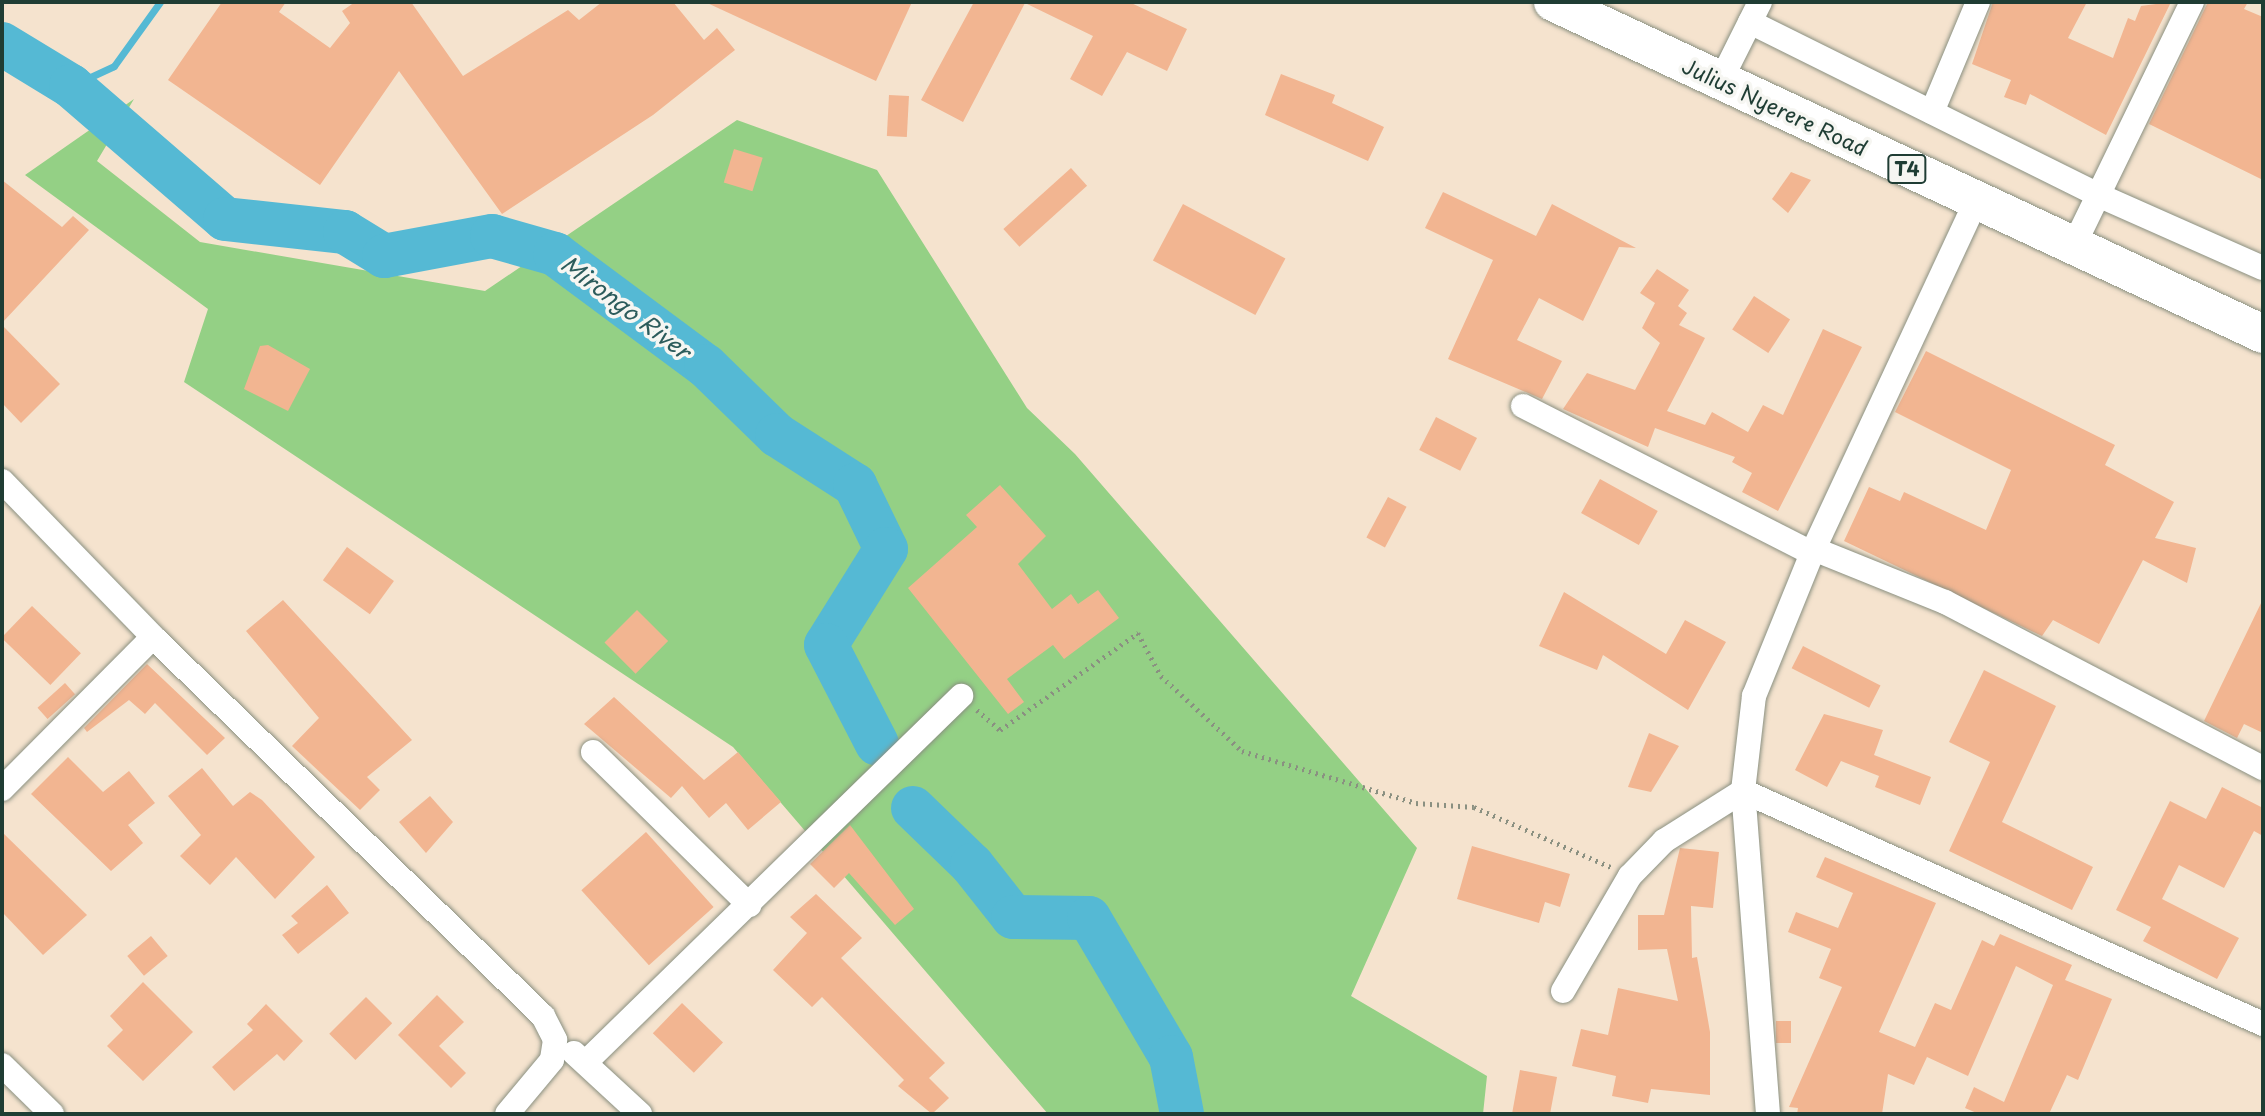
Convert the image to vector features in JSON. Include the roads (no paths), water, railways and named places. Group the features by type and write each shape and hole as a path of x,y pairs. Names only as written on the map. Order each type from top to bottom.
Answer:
{"highway":[{"name":"Julius Nyerere Road","path":"1553,2 2263,334"}],"street":[{"path":"1932,112 1978,2"},
{"path":"2074,245 2192,2"},
{"path":"1721,80 1755,12 1932,112 2098,195 2263,268"},
{"path":"1768,1114 1742,791 1754,696 1813,551 1976,202"},
{"path":"1523,406 1813,551 1945,603 2263,768"},
{"path":"2,481 153,637 543,1016 555,1040 587,1061 640,1114"},
{"path":"2,789 153,637"},
{"path":"587,1061 749,905 836,811 961,696"},
{"path":"593,752 749,905"},
{"path":"1563,991 1630,876 1664,841 1742,791"},
{"path":"1742,791 2263,1024"},
{"path":"507,1114 544,1077 555,1040"},
{"path":"2,1065 52,1114"}],"waterway":[{"path":"71,86 114,66 160,2"},
{"name":"Mirongo River","path":"2,44 71,86 225,219 345,232 384,256 492,236 555,254 706,366 777,435 855,485 886,549 826,645 877,744"},
{"name":"Mirongo River","path":"913,808 972,865 1013,917 1089,918 1171,1057 1182,1114"}]}
